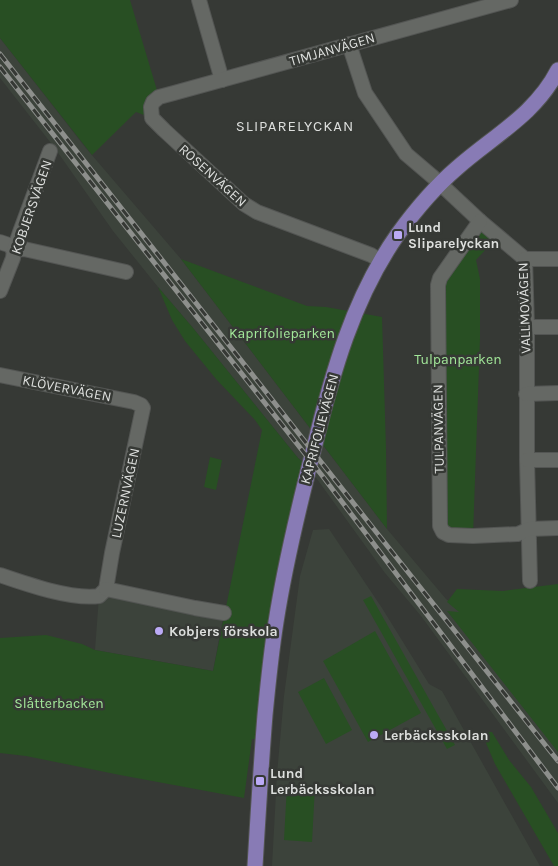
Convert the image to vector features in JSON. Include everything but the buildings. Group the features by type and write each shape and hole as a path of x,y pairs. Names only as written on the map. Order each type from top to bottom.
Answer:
{"main road":[{"name":"KAPRIFOLIEVÄGEN","path":"255,866 260,781 275,624 293,532 341,348 381,261 413,214 455,169 538,101 552,83 558,70"}],"street":[{"path":"199,0 222,80"},
{"name":"TIMJANVÄGEN","path":"153,102 159,97 511,0"},
{"name":"VALLMOVÄGEN","path":"349,44 365,93 406,154 525,259 530,581"},
{"name":"ROSENVÄGEN","path":"153,102 151,107 152,118 244,204 257,212 371,255 381,261"},
{"name":"KOBJERSVÄGEN","path":"0,291 50,151"},
{"name":"TULPANVÄGEN","path":"480,221 440,278 438,285 440,526 449,535 473,536 518,534 529,529 558,528"},
{"path":"0,242 9,245 14,250 24,249 126,272"},
{"path":"525,259 558,259"},
{"path":"527,327 558,327"},
{"name":"KLÖVERVÄGEN","path":"0,375 134,402"},
{"path":"526,394 558,393"},
{"name":"LUZERNVÄGEN","path":"102,592 143,408 134,402"},
{"path":"527,460 558,460"},
{"path":"0,574 24,583 68,595 90,598 102,592 224,613"}],"shaded area":[{"path":"0,38 85,147 181,259 387,529 446,599 470,618 558,727 558,803 421,616 385,573 309,468 298,458 113,231 54,147 0,78"},
{"name":"Lerbäcksskolan","path":"329,529 382,608 429,684 442,691 540,866 272,866 284,696 300,576 313,530"},
{"name":"Kobjers förskola","path":"106,589 224,613 213,671 95,650 99,596"}],"green space":[{"path":"0,0 130,0 159,97 152,118 136,112 92,155 0,38"},
{"name":"Tulpanparken","path":"480,221 498,236 476,260 480,279 480,338 473,536 443,532 437,293"},
{"name":"Kaprifolieparken","path":"181,259 307,306 326,307 382,317 387,529"},
{"name":"Slåtterbacken","path":"158,287 298,458 309,468 263,740 252,739 244,798 26,756 0,753 0,638 46,635 82,644 95,650 213,671 262,430 185,341 172,320"},
{"path":"210,457 222,460 216,490 204,487"},
{"path":"558,584 558,752 447,611 459,612 447,602 457,589 503,591"},
{"path":"371,596 455,745 447,749 363,600"},
{"path":"375,631 421,713 368,742 323,661"},
{"path":"324,678 352,730 326,744 298,692"},
{"path":"486,732 492,732 509,760 531,787 558,833 558,866 554,866 495,764 483,736"},
{"path":"287,785 315,786 312,842 284,840"}],"railway":[{"path":"0,54 558,761"},
{"path":"0,67 324,478 558,788"}],"place":[{"name":"Lund Sliparelyckan","path":"398,235"},
{"name":"Kobjers förskola","path":"159,631"},
{"name":"Lerbäcksskolan","path":"374,735"},
{"name":"Lund Lerbäcksskolan","path":"260,781"}],"district":[{"name":"SLIPARELYCKAN","path":"295,126"}]}
